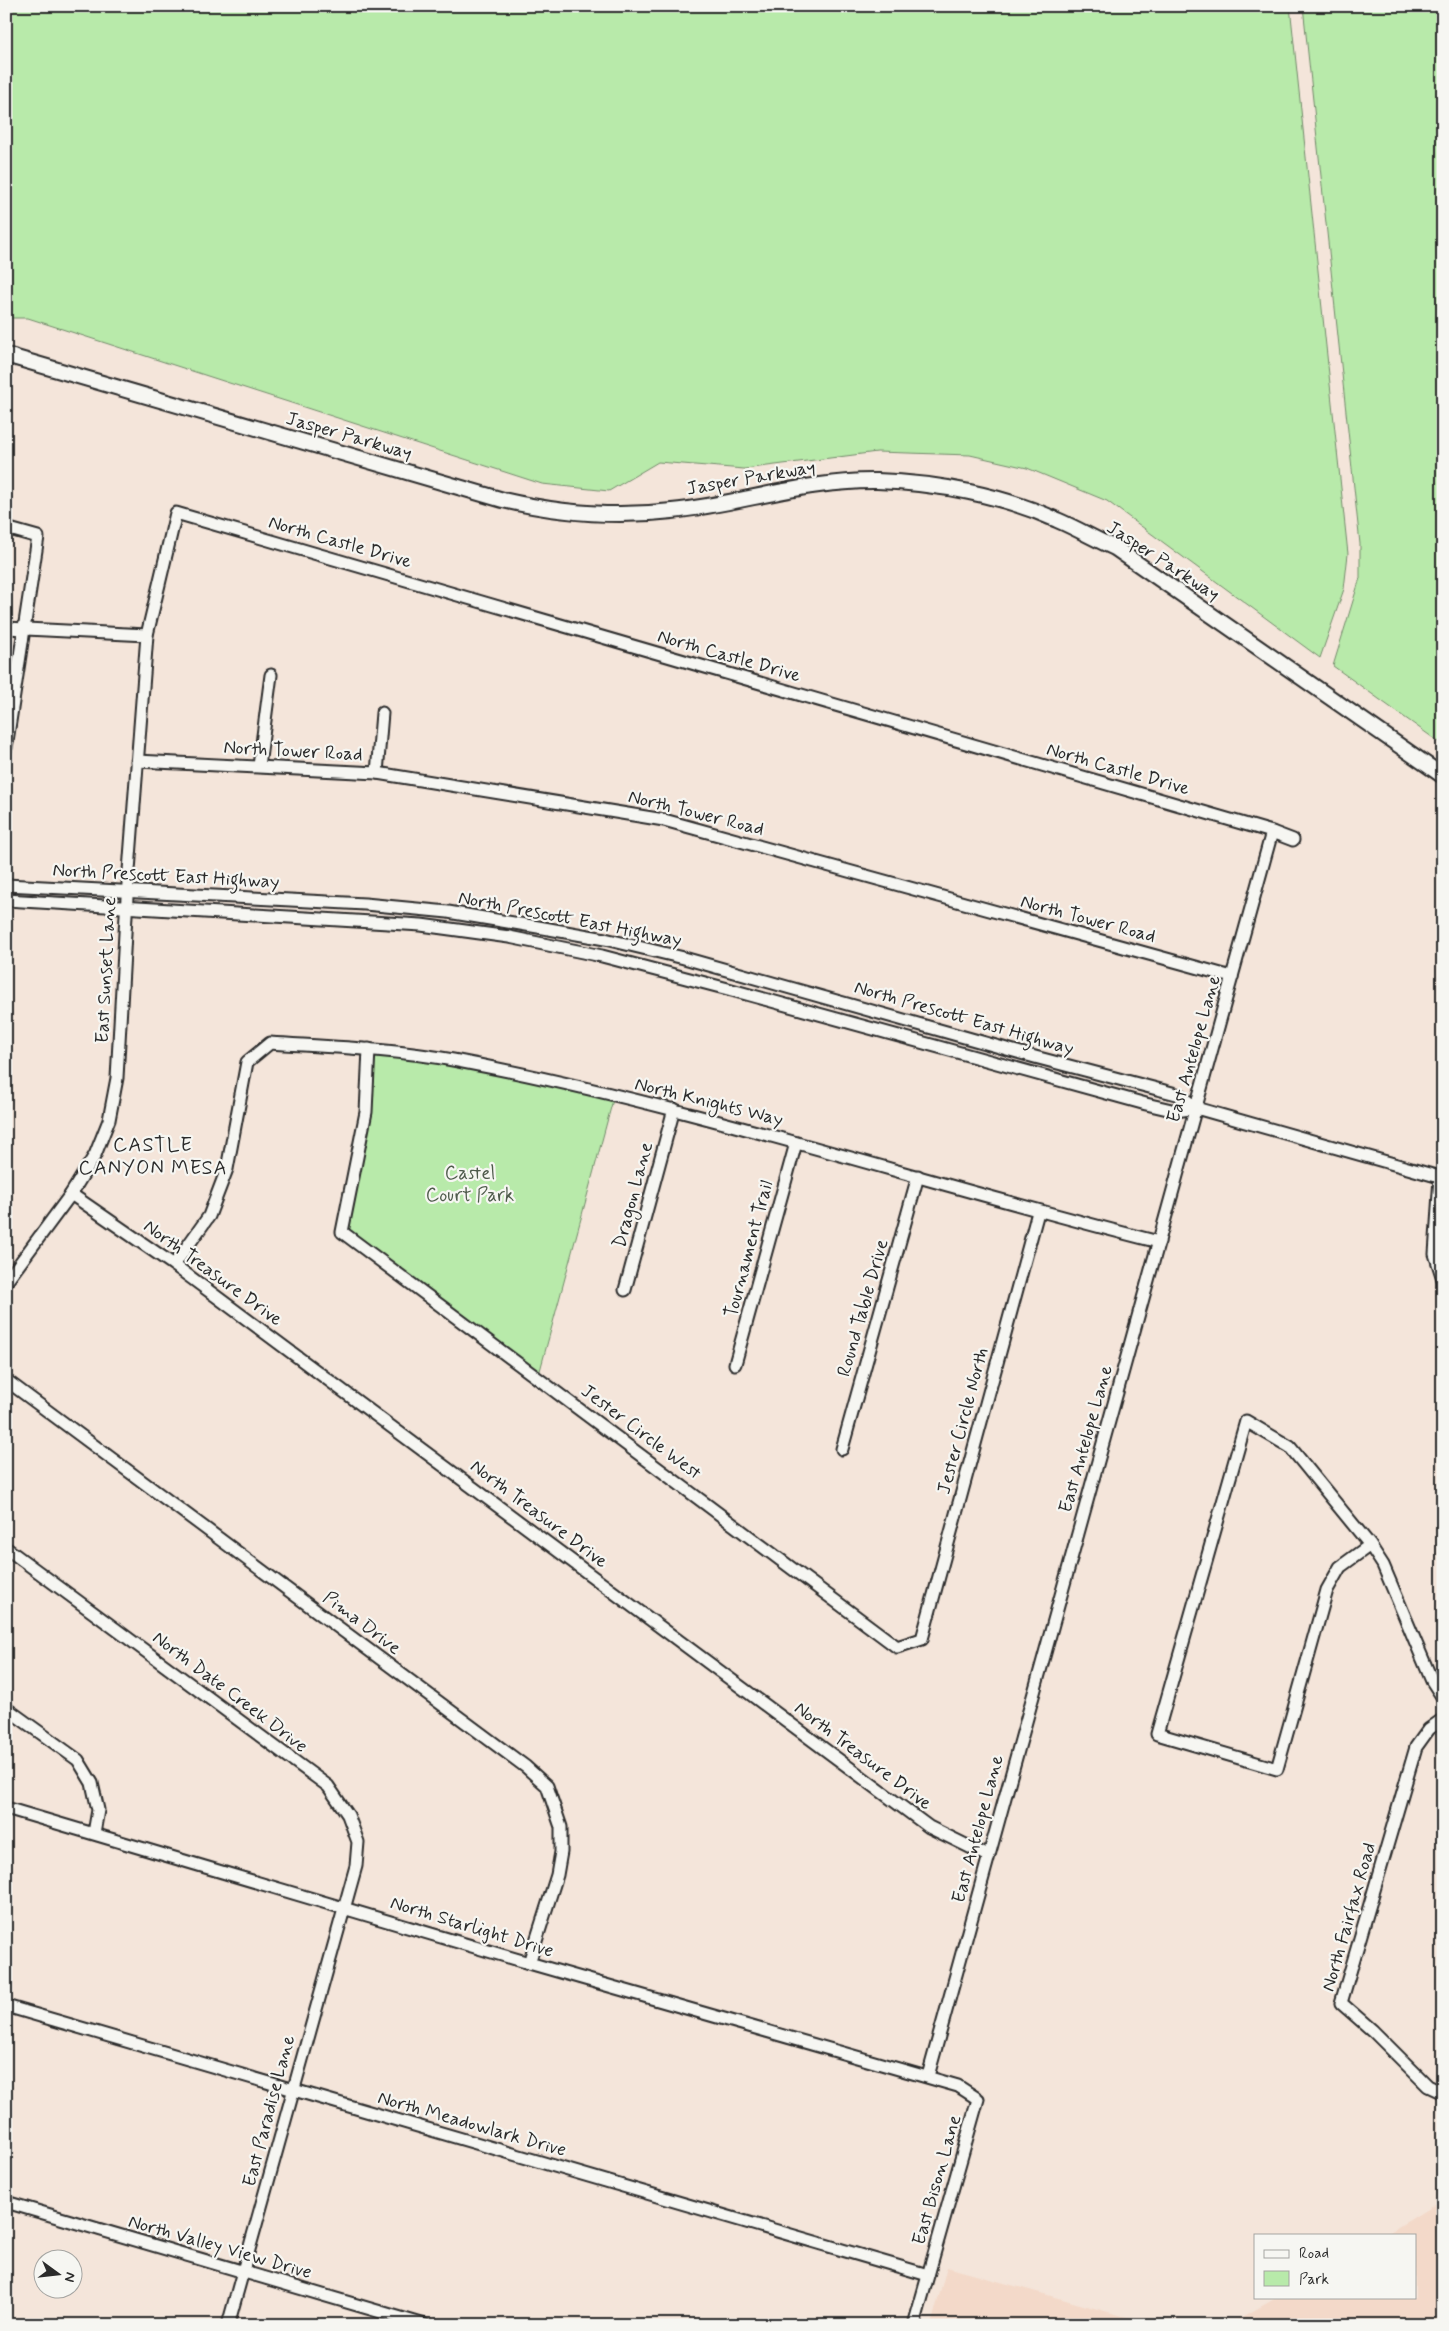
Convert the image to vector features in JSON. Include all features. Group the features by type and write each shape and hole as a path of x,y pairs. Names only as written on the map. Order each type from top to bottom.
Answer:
{"main road":[{"name":"Jasper Parkway","path":"6,355 476,493 544,510 592,514 673,511 777,491 826,484 876,481 960,490 1008,502 1056,519 1114,548 1443,776"}],"street":[{"name":"East Sunset Lane","path":"6,1282 71,1194 95,1155 109,1120 117,1078 127,898 147,635 176,513"},
{"name":"North Castle Drive","path":"176,513 1272,832"},
{"path":"6,528 38,537 6,748"},
{"path":"6,628 80,630 147,635"},
{"path":"259,766 271,675"},
{"path":"377,773 382,713"},
{"name":"North Tower Road","path":"138,761 377,773 664,820 1232,977"},
{"path":"1272,832 1293,840"},
{"name":"East Antelope Lane","path":"928,2076 1272,832"},
{"name":"North Prescott East Highway","path":"6,886 421,925 518,939 602,956 832,1017 1146,1104 1176,1111 1196,1108"},
{"name":"North Prescott East Highway","path":"6,900 127,898 365,904 448,912 614,941 1180,1095 1196,1108 1441,1178"},
{"path":"518,939 520,924"},
{"path":"832,1017 837,1001"},
{"name":"North Knights Way","path":"174,1265 209,1216 227,1169 247,1062 270,1043 369,1049 452,1060 674,1109 918,1176 1038,1212 1159,1242"},
{"name":"Jester Circle West","path":"369,1049 366,1112 342,1232 897,1646 922,1639"},
{"name":"Dragon Lane","path":"625,1290 674,1109"},
{"name":"Tournament Trail","path":"735,1364 796,1143"},
{"name":"Round Table Drive","path":"842,1449 918,1176"},
{"path":"1441,1178 1435,1254 1443,1279"},
{"name":"North Treasure Drive","path":"71,1194 174,1265 929,1827 988,1856"},
{"name":"Jester Circle North","path":"922,1639 1038,1212"},
{"name":"Pima Drive","path":"6,1380 526,1767 547,1786 561,1828 561,1852 557,1875 529,1963"},
{"path":"1370,1545 1340,1567 1327,1590 1277,1768 1157,1734 1246,1421 1290,1447 1370,1545 1383,1564 1432,1681 1443,1698"},
{"name":"North Date Creek Drive","path":"6,1548 328,1786 348,1815 358,1842 356,1866 345,1906"},
{"path":"6,1708 78,1760 92,1783 98,1810 94,1833"},
{"name":"North Fairfax Road","path":"1443,1719 1429,1729 1416,1747 1341,2003 1374,2031 1428,2086 1443,2093"},
{"name":"North Starlight Drive","path":"6,1808 345,1906 529,1963 928,2076"},
{"name":"East Paradise Lane","path":"228,2325 345,1906"},
{"name":"North Meadowlark Drive","path":"6,2006 928,2275"},
{"name":"East Bison Lane","path":"914,2325 978,2099 958,2086 928,2076"},
{"name":"North Valley View Drive","path":"6,2202 425,2325"}],"shaded area":[{"path":"1434,2205 1443,2208 1443,2325 1228,2325 1276,2298 1416,2298 1416,2234 1387,2234"},
{"path":"947,2267 1155,2325 931,2325"}],"green space":[{"path":"6,6 1290,6 1348,554 1344,589 1320,658 1107,501 1027,468 970,455 877,452 744,469 658,462 609,491 542,484 28,318 6,318"},
{"path":"1303,6 1443,6 1443,745 1333,666 1360,578 1360,544"},
{"name":"Castel Court Park","path":"369,1049 614,1096 538,1378 342,1232"}],"district":[{"name":"CASTLE CANYON MESA","path":"153,1156"}]}
